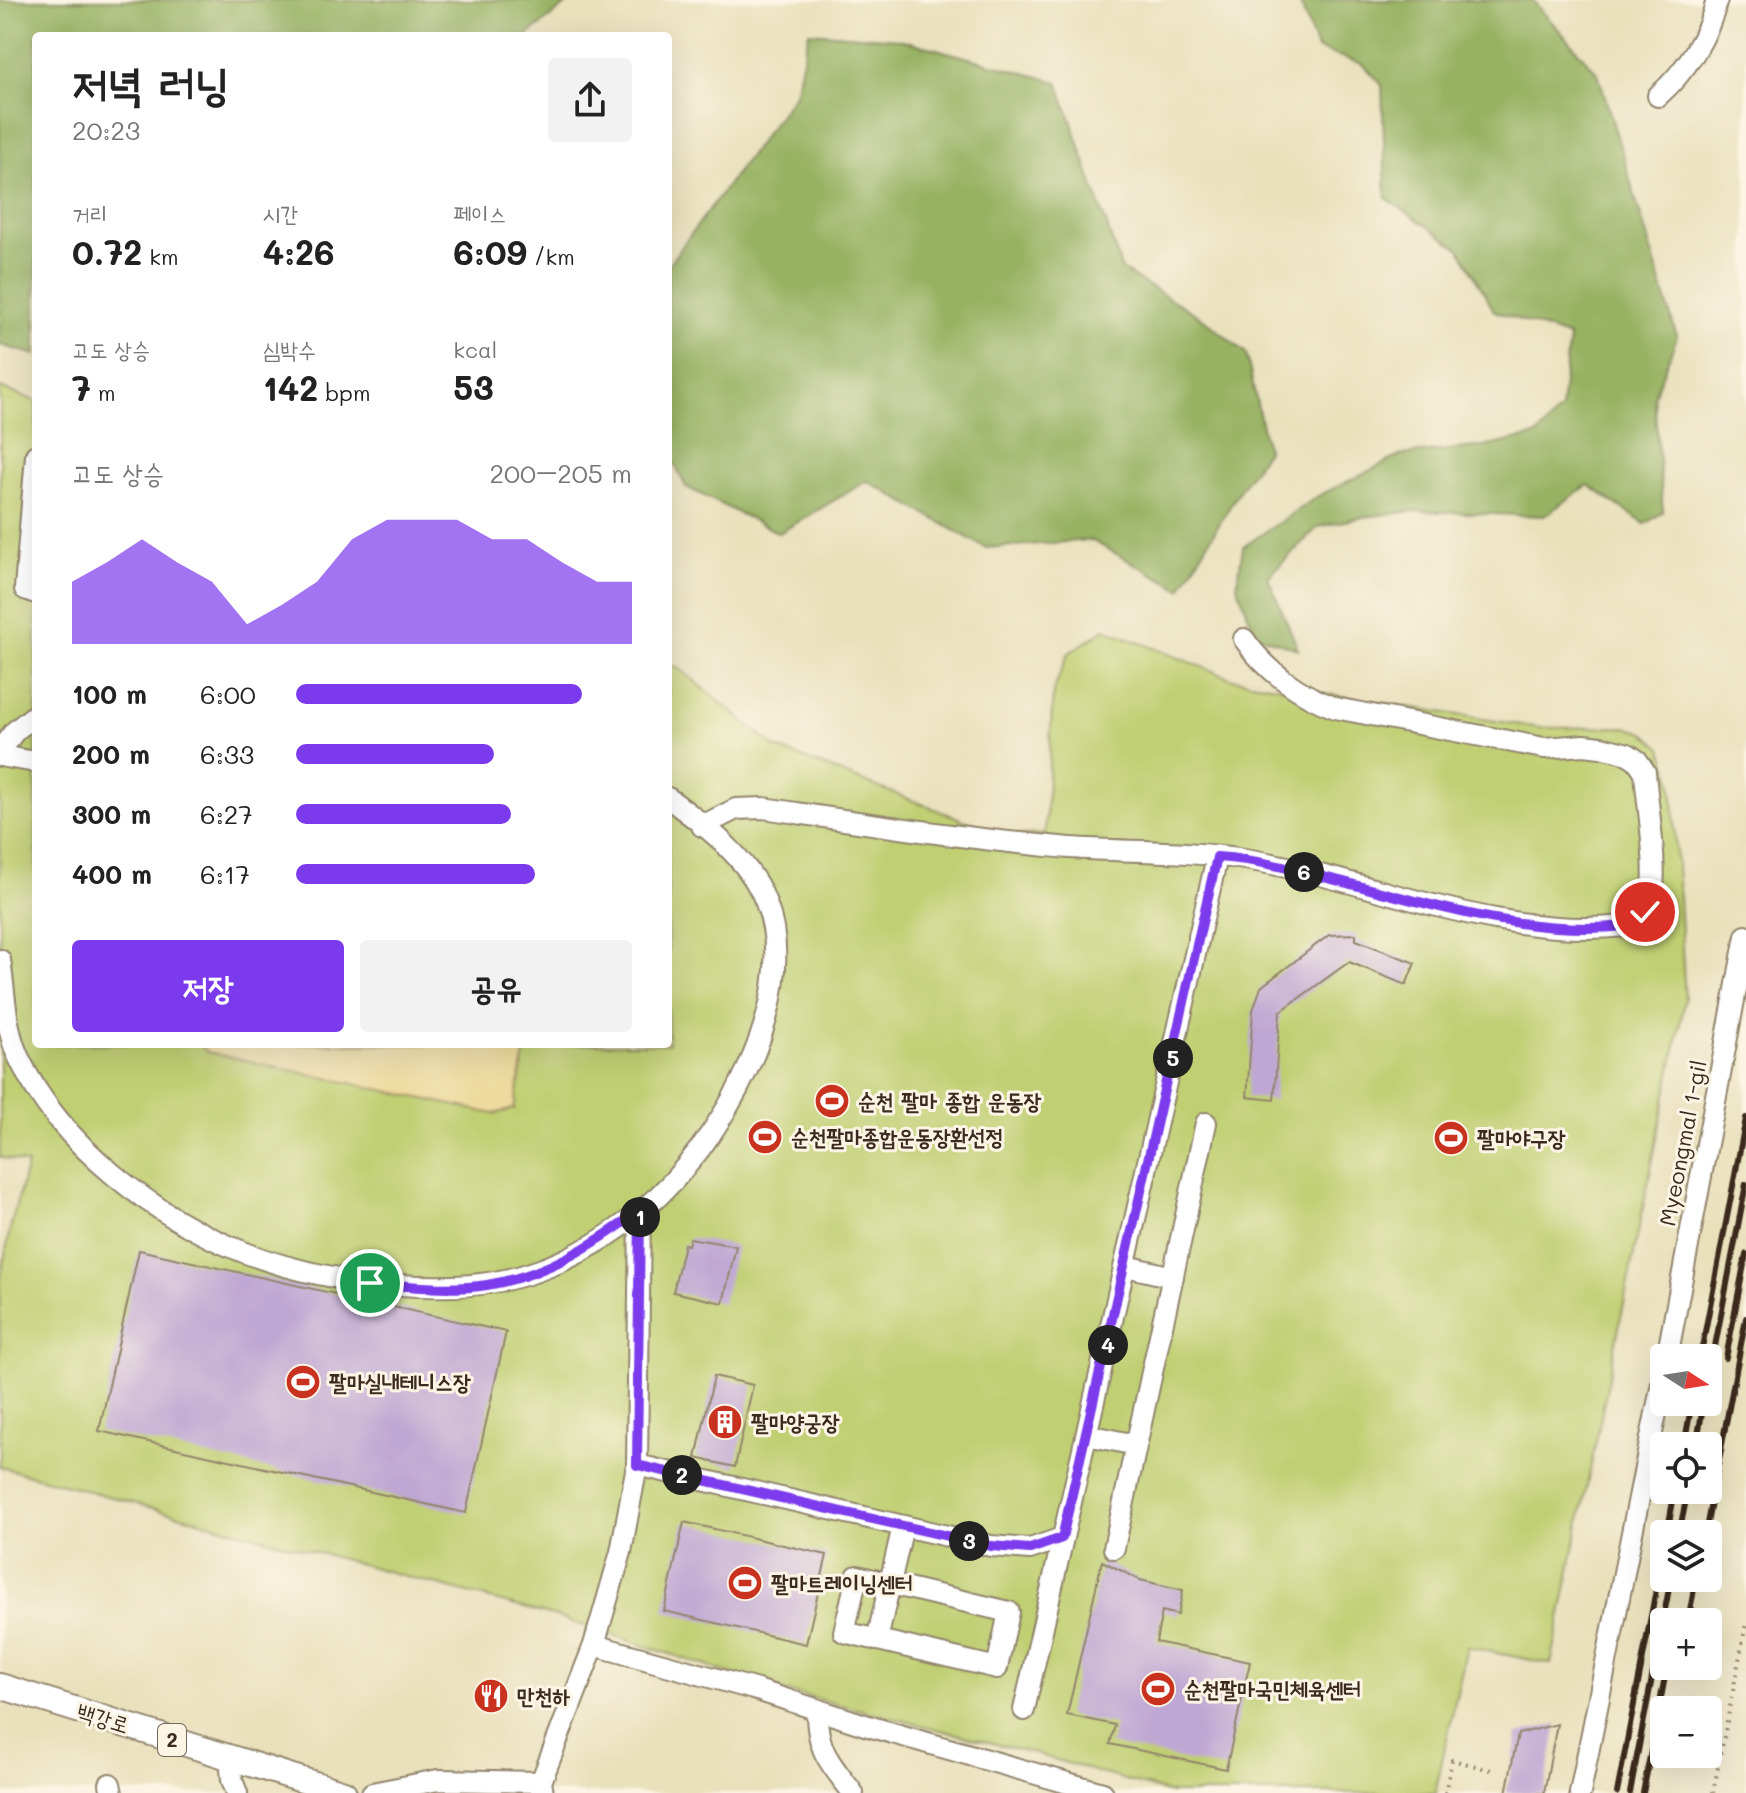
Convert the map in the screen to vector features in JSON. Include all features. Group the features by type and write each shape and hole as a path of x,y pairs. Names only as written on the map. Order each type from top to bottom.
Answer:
{"main road":[{"name":"백강로","path":"0,1686 344,1793"}],"street":[{"path":"1658,96 1676,81 1690,59 1705,33 1717,0"},
{"path":"32,504 25,589 32,592"},
{"path":"702,826 736,809 763,808 1020,843 1269,863 1403,898 1539,925 1625,926 1636,923 1651,901 1653,871 1645,772 1637,760 1620,751 1601,747 1544,748 1335,708 1309,698 1254,654 1244,639"},
{"path":"0,750 15,731 32,717"},
{"path":"0,756 32,761"},
{"path":"0,960 17,1055 53,1116 80,1146 137,1193 214,1241 251,1256 320,1276 436,1288 487,1285 556,1264 600,1240 640,1211 699,1150 746,1073 768,1012 777,959 767,905 745,866 672,801"},
{"path":"1024,1710 1217,857"},
{"name":"Myeongmal 1-gil","path":"1670,1344 1746,936"},
{"path":"1114,1548 1206,1123"},
{"path":"372,1793 438,1780 542,1788 594,1645 621,1552 637,1465 640,1211"},
{"path":"1126,1266 1173,1277"},
{"path":"1580,1793 1655,1416"},
{"path":"1087,1435 1136,1445"},
{"path":"637,1465 1016,1549 1030,1549 1062,1538"},
{"path":"877,1640 903,1526"},
{"path":"857,1576 1009,1612 997,1668 877,1640 844,1632 857,1576"},
{"path":"594,1645 1103,1793"},
{"path":"817,1709 816,1729 826,1760 853,1793"},
{"path":"230,1758 237,1793"}],"path":[{"path":"1713,1793 1746,1624"},
{"path":"1445,1793 1452,1760 1491,1770"}],"green space":[{"path":"0,0 572,0 532,32 32,32 32,354 0,345"},
{"path":"1299,0 1532,0 1598,73 1677,337 1654,396 1663,512 1645,524 1588,485 1544,516 1415,511 1363,517 1318,527 1268,577 1298,649 1256,635 1237,585 1243,547 1318,496 1401,455 1493,445 1538,435 1561,409 1569,337 1494,311 1460,249 1386,198 1382,85 1363,64 1317,49"},
{"path":"809,32 899,39 1058,82 1122,270 1201,317 1246,353 1267,450 1181,589 1091,540 986,548 867,481 779,533 686,487 672,459 672,260 795,94"},
{"name":"순천 팔마 종합 운동장","path":"0,388 32,400 32,1048 672,1048 672,665 776,748 1005,836 1045,834 1053,692 1068,654 1105,629 1233,679 1540,728 1626,727 1645,733 1662,748 1672,781 1685,1000 1551,1664 1467,1647 1435,1793 1170,1793 1032,1753 777,1689 557,1617 0,1467 0,1284 9,1233 27,1164 0,1157"}],"sand":[{"path":"204,1048 526,1048 514,1109 494,1114 207,1052"}],"building":[{"path":"1356,934 1356,940 1415,963 1406,985 1349,962 1280,1012 1274,1100 1247,1097 1253,1010 1261,987 1329,935"},
{"path":"690,1238 736,1246 723,1303 673,1292 684,1244 688,1245"},
{"name":"팔마실내테니스장","path":"139,1250 506,1332 466,1513 99,1431"},
{"name":"팔마양궁장","path":"714,1376 753,1385 735,1467 696,1458"},
{"name":"팔마트레이닝센터","path":"684,1522 827,1555 806,1644 664,1611"},
{"name":"순천팔마국민체육센터","path":"1102,1561 1140,1580 1183,1590 1178,1615 1162,1611 1156,1642 1250,1662 1226,1769 1110,1744 1115,1725 1067,1715"},
{"path":"1557,1724 1544,1793 1506,1793 1518,1734"}],"railway":[{"path":"1703,1344 1746,1118"},
{"path":"1715,1344 1746,1184"},
{"path":"1726,1358 1746,1254"},
{"path":"1708,1520 1746,1318"},
{"path":"1687,1432 1689,1416"},
{"path":"1699,1432 1701,1416"},
{"path":"1670,1520 1672,1504"},
{"path":"1682,1520 1685,1504"},
{"path":"1617,1793 1656,1592"},
{"path":"1630,1793 1668,1592"},
{"path":"1691,1608 1693,1592"},
{"path":"1643,1793 1664,1680"}],"place":[{"name":"순천 팔마 종합 운동장","path":"832,1101"},
{"name":"순천팔마종합운동장환선정","path":"765,1137"},
{"name":"팔마야구장","path":"1451,1138"},
{"name":"팔마실내테니스장","path":"303,1382"},
{"name":"팔마양궁장","path":"725,1422"},
{"name":"팔마트레이닝센터","path":"745,1583"},
{"name":"순천팔마국민체육센터","path":"1158,1689"},
{"name":"만천하","path":"491,1696"}],"route":[{"path":"370,1283 436,1288 487,1285 556,1264 600,1240 640,1211 637,1465 991,1546 1030,1549 1062,1538 1194,970 1217,857 1269,863 1403,898 1539,925 1625,926 1636,923 1645,912"}]}
